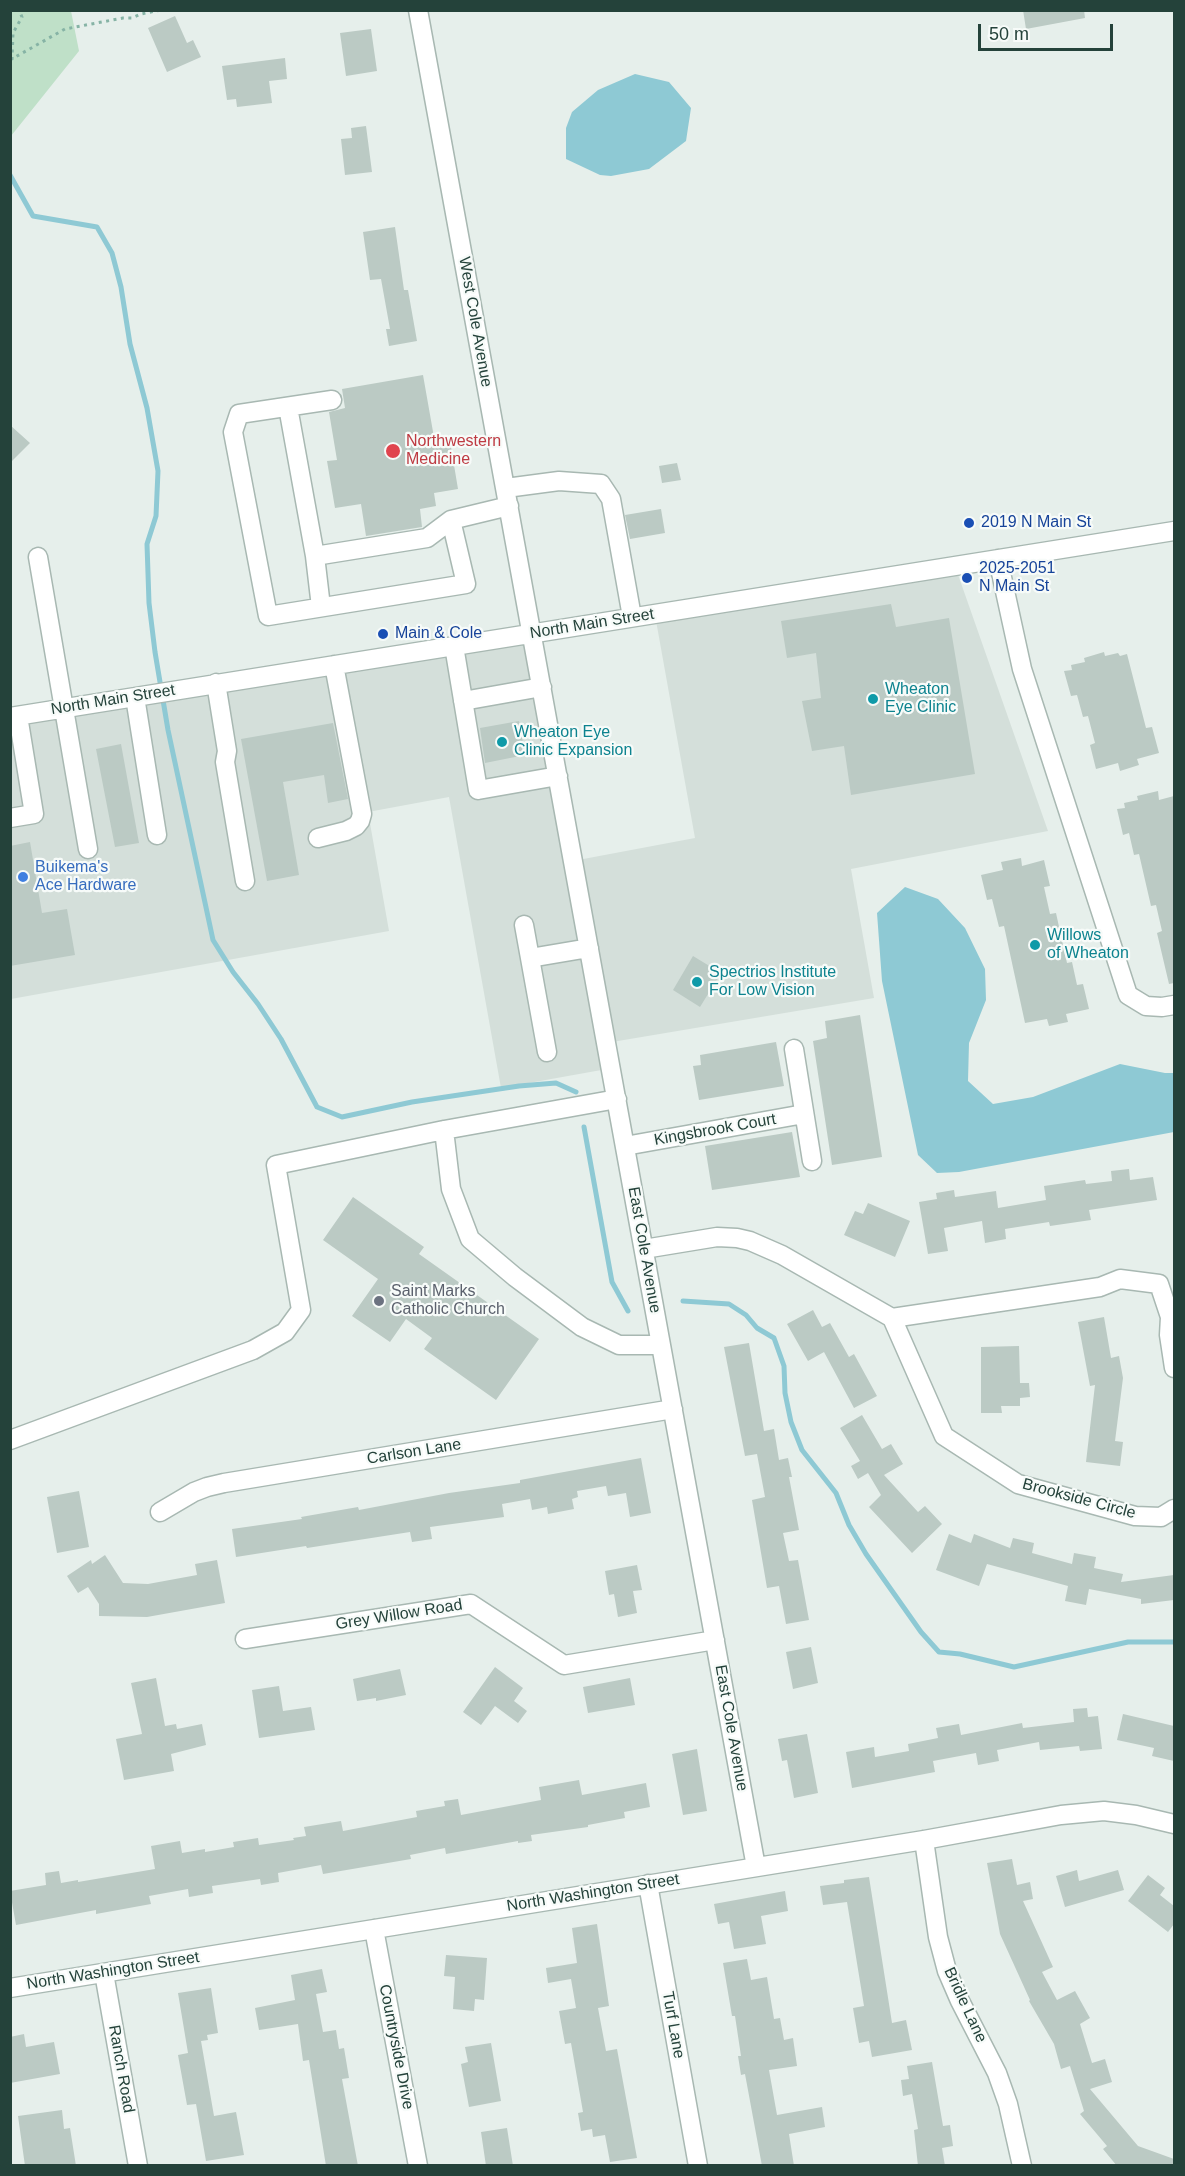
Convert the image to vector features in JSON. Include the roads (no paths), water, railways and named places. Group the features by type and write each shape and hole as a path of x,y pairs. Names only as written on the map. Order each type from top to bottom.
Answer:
{"street":[{"name":"West Cole Avenue","path":"418,10 532,633"},
{"path":"332,400 238,414 233,432 268,616 465,584 451,520"},
{"path":"288,407 315,556 321,607"},
{"path":"315,556 427,538 451,520 507,497 559,481 601,484 611,499 632,617"},
{"name":"North Main Street","path":"14,717 1174,531"},
{"path":"38,557 87,849"},
{"path":"998,559 1022,669 1128,995 1146,1006 1174,1005"},
{"name":"East Cole Avenue","path":"532,633 756,1867"},
{"path":"454,646 478,790 558,776"},
{"path":"318,838 356,826 362,814 334,665"},
{"path":"216,683 227,751 225,762 245,881"},
{"path":"463,701 542,687"},
{"path":"139,696 157,835"},
{"path":"10,818 34,814 14,717"},
{"path":"524,925 547,1052"},
{"path":"530,958 589,948"},
{"path":"794,1049 812,1161"},
{"path":"10,1440 253,1350 285,1332 301,1310 276,1165 444,1130 617,1099"},
{"name":"Kingsbrook Court","path":"625,1146 804,1114"},
{"path":"444,1130 451,1188 470,1239 514,1277 582,1327 619,1346 662,1345"},
{"path":"644,1249 717,1237 750,1241 782,1255 892,1318 1100,1287 1120,1279 1159,1284 1170,1317 1169,1335 1174,1368"},
{"name":"Brookside Circle","path":"892,1318 944,1436 1018,1484 1135,1516 1161,1517 1174,1509"},
{"name":"Carlson Lane","path":"160,1512 194,1492 216,1485 673,1409"},
{"name":"Grey Willow Road","path":"245,1639 471,1604 564,1665 715,1640"},
{"name":"North Washington Street","path":"10,1988 924,1840 1053,1816 1104,1811 1136,1815 1174,1824"},
{"name":"Bridle Lane","path":"924,1840 938,1938 947,1971 997,2073 1008,2104 1022,2166"},
{"name":"Turf Lane","path":"648,1884 698,2166"},
{"name":"Countryside Drive","path":"374,1929 418,2166"},
{"name":"Ranch Road","path":"104,1973 138,2166"}],"water":[{"path":"635,74 669,82 691,108 686,141 649,169 611,176 600,175 566,159 566,128 572,112 598,90"},
{"path":"905,887 938,899 965,928 985,969 986,1000 969,1043 968,1081 993,1104 1033,1097 1120,1064 1174,1073 1174,1132 959,1172 937,1173 918,1155 882,981 877,913"}],"waterway":[{"path":"10,175 33,216 97,227 112,253 121,287 130,344 147,408 158,471 156,516 147,544 149,603 155,652 168,730 213,940 281,1039 317,1107 342,1117 412,1102 519,1086 556,1083 576,1092"},
{"path":"584,1127 612,1282 628,1311"},
{"path":"683,1301 729,1304 746,1315 757,1328 774,1338 784,1366 785,1393 791,1422 802,1450 836,1493 849,1525 866,1554 921,1632 939,1652 960,1654 1014,1667 1128,1642 1174,1642"}],"place":[{"name":"Northwestern Medicine","path":"393,451"},
{"name":"2019 N Main St","path":"969,523"},
{"name":"2025-2051 N Main St","path":"967,578"},
{"name":"Main & Cole","path":"383,634"},
{"name":"Wheaton Eye Clinic","path":"873,699"},
{"name":"Wheaton Eye Clinic Expansion","path":"502,742"},
{"name":"Buikema's Ace Hardware","path":"23,877"},
{"name":"Willows of Wheaton","path":"1035,945"},
{"name":"Spectrios Institute For Low Vision","path":"697,982"},
{"name":"Saint Marks Catholic Church","path":"379,1301"}]}
